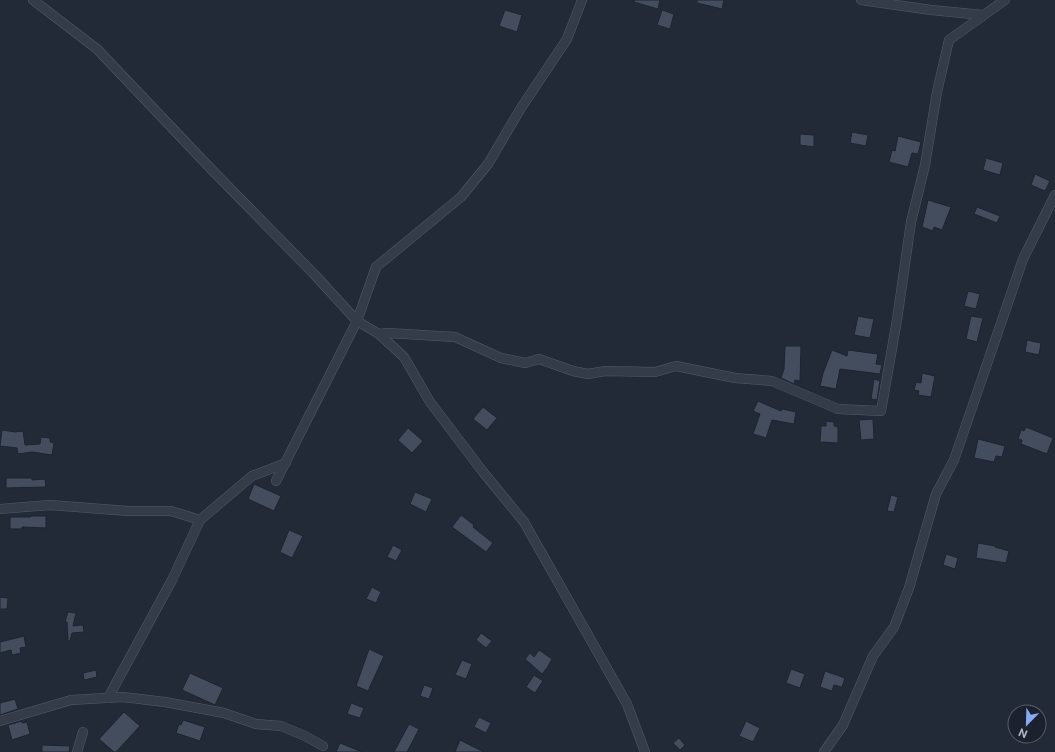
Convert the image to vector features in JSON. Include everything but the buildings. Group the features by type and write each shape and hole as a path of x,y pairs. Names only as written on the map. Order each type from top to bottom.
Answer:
{"street":[{"path":"33,0 97,49 212,170 314,274 357,321 379,334 404,357 430,402 483,472 524,522 627,704 645,752"},
{"path":"276,481 357,321 376,267 462,197 488,164 521,108 567,40 582,0"},
{"path":"861,0 931,10 983,15"},
{"path":"379,334 388,333 455,337 502,358 525,363 539,359 572,371 588,374 605,371 655,372 676,366 735,378 772,381 838,409 881,411 897,320 911,222 925,165 937,92 949,40 1005,0"},
{"path":"824,752 843,725 873,656 894,627 909,588 936,494 954,460 1023,259 1055,195"},
{"path":"108,698 172,580 200,520 252,476 286,463"},
{"path":"0,509 50,505 128,511 172,511 200,520"},
{"path":"0,721 70,700 123,697 158,701 224,713 256,724 281,726 305,736 323,746"},
{"path":"77,752 83,732"}]}
